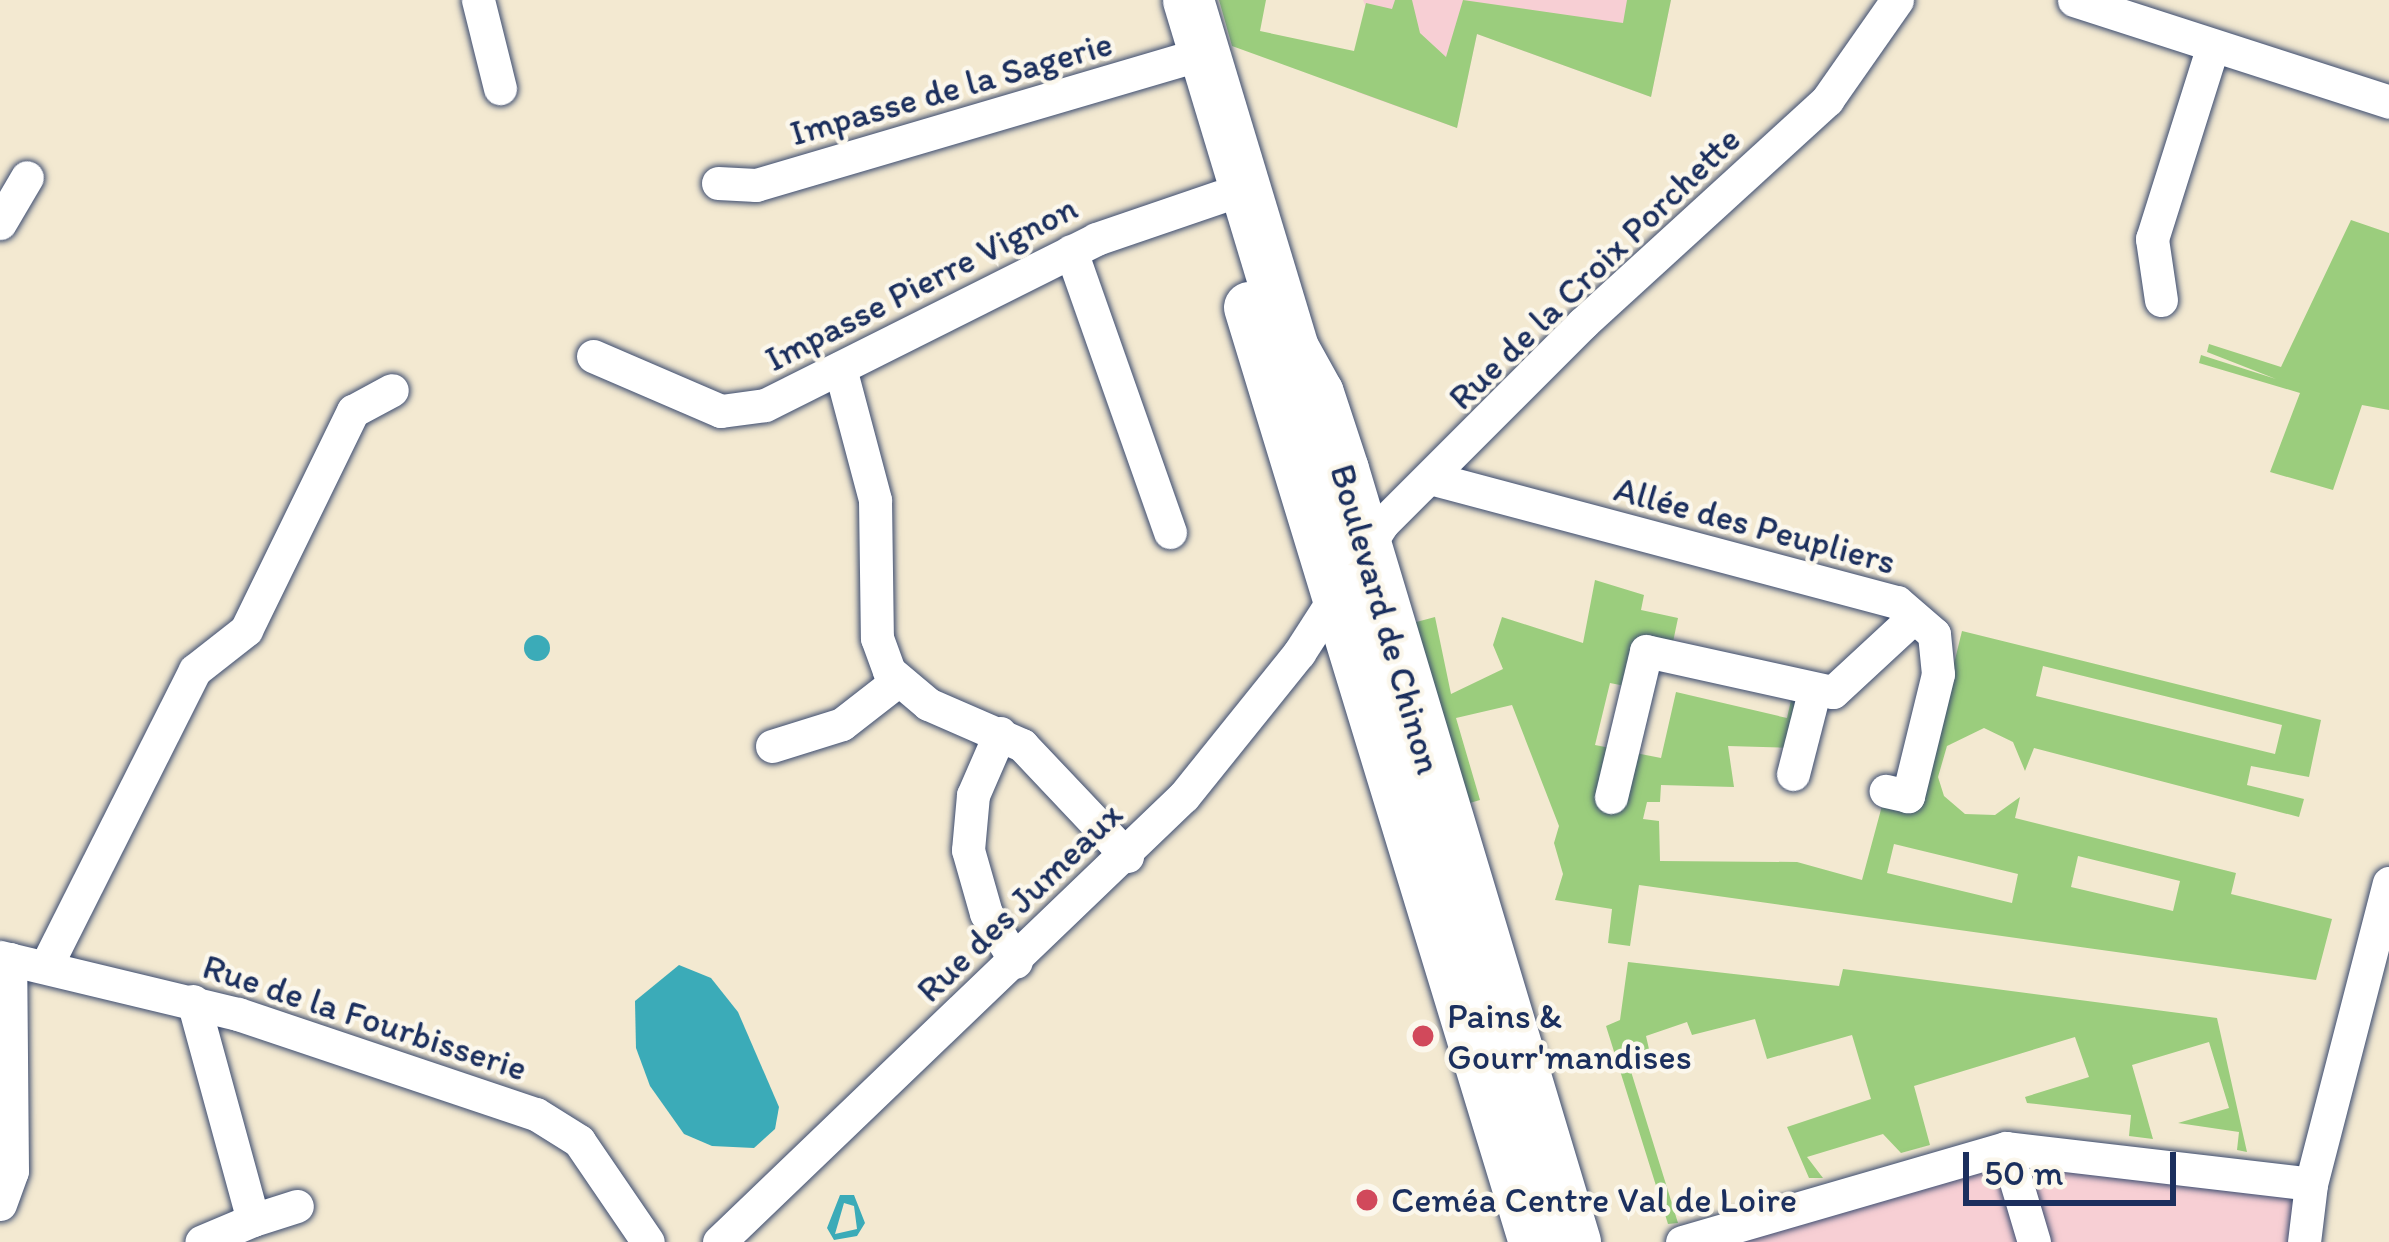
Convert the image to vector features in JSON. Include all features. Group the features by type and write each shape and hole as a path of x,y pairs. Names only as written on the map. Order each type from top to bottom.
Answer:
{"main road":[{"name":"Boulevard de Chinon","path":"1157,0 1190,58 1293,348 1318,393 1575,1242"},
{"name":"Boulevard de Chinon","path":"1188,0 1190,58 1219,197 1269,384 1338,587 1534,1242"}],"street":[{"path":"478,0 500,88"},
{"name":"Rue de la Croix Porchette","path":"1338,587 1366,545 1583,323 1827,100 1897,0"},
{"path":"2074,0 2389,102"},
{"path":"2161,300 2152,239 2213,46"},
{"name":"Impasse de la Sagerie","path":"718,183 756,185 1190,58"},
{"path":"0,221 27,176"},
{"name":"Impasse Pierre Vignon","path":"593,356 722,411 765,405 1071,251 1154,213 1219,197"},
{"path":"1071,251 1170,532"},
{"path":"840,368 875,500 878,638 896,682 1000,733 1053,770 1127,856"},
{"path":"46,966 195,670 246,630 353,411 392,389"},
{"name":"Allée des Peupliers","path":"1434,479 1897,602 1934,634 1938,674 1909,796 1886,791"},
{"name":"Rue des Jumeaux","path":"718,1242 1127,856 1246,723 1338,587"},
{"path":"1611,797 1646,651 1814,692 1833,692 1914,617"},
{"path":"772,746 842,724 896,682"},
{"path":"1793,773 1814,692"},
{"path":"1000,733 974,795 968,850 986,913 1016,962"},
{"path":"2304,1242 2311,1184 2389,883"},
{"path":"0,1204 12,1171 5,958"},
{"name":"Rue de la Fourbisserie","path":"5,958 193,1000 561,1126 648,1242"},
{"path":"193,1000 253,1220"},
{"path":"1682,1242 2006,1148 2311,1184"},
{"path":"2006,1148 2034,1242"},
{"path":"201,1242 297,1207"}],"shaded area":[{"path":"1363,0 1671,0 1651,97 1477,34 1457,128 1357,92 1369,16"},
{"path":"1958,1156 2311,1184 2304,1242 1682,1242"}],"green space":[{"path":"1219,0 1266,0 1260,31 1354,51 1366,3 1392,9 1395,0 1412,0 1420,33 1446,57 1463,0 1623,23 1627,0 1671,0 1651,97 1477,34 1457,128 1232,46"},
{"path":"2351,220 2389,233 2389,410 2362,405 2333,490 2270,472 2300,393 2199,363 2201,355 2276,379 2207,352 2209,344 2281,367"},
{"path":"1595,580 1644,595 1641,610 1678,618 1673,642 1630,687 1610,683 1595,745 1661,758 1676,692 1787,718 1792,696 1802,699 1793,748 1728,746 1734,787 1661,785 1660,802 1647,802 1643,819 1659,821 1660,861 1797,862 1862,880 1883,802 1918,810 1962,631 2321,720 2309,777 2251,766 2247,785 2304,799 2299,817 2034,748 2025,771 2013,742 1984,728 1947,746 1938,777 1944,796 1965,814 1995,815 2020,797 2015,818 2236,873 2231,894 2332,919 2316,980 1639,885 1630,946 1608,943 1612,909 1555,900 1563,874 1554,843 1559,826 1512,705 1456,718 1480,800 1463,805 1409,624 1435,617 1451,694 1503,669 1493,645 1502,617 1583,643","holes":["2043,666 2282,725 2275,754 2036,696","1894,844 2018,874 2012,903 1887,873","2078,856 2180,881 2173,911 2071,887"]},
{"path":"1628,962 1839,986 1843,969 2217,1018 2247,1152 2237,1150 2239,1132 2178,1123 2229,1108 2209,1042 2132,1065 2153,1139 2129,1136 2131,1115 2027,1103 2025,1097 2089,1077 2075,1037 1914,1086 1930,1145 1901,1153 1883,1134 1807,1157 1823,1178 1809,1178 1787,1127 1871,1099 1852,1035 1767,1059 1755,1019 1692,1035 1687,1022 1646,1036 1651,1058 1629,1065 1678,1223 1668,1224 1606,1026 1620,1020"}],"water":[{"path":"537,635 547,638 547,658 537,661 527,658 524,648 527,638"},
{"path":"679,965 711,978 738,1012 779,1107 775,1129 754,1148 712,1146 684,1134 650,1086 636,1048 635,1001"},
{"path":"840,1195 854,1195 865,1223 857,1236 834,1240 827,1228","holes":["844,1203 854,1206 857,1229 835,1234"]}],"place":[{"name":"Pains & Gourr'mandises","path":"1423,1036"},
{"name":"Ceméa Centre Val de Loire","path":"1367,1200"}]}
